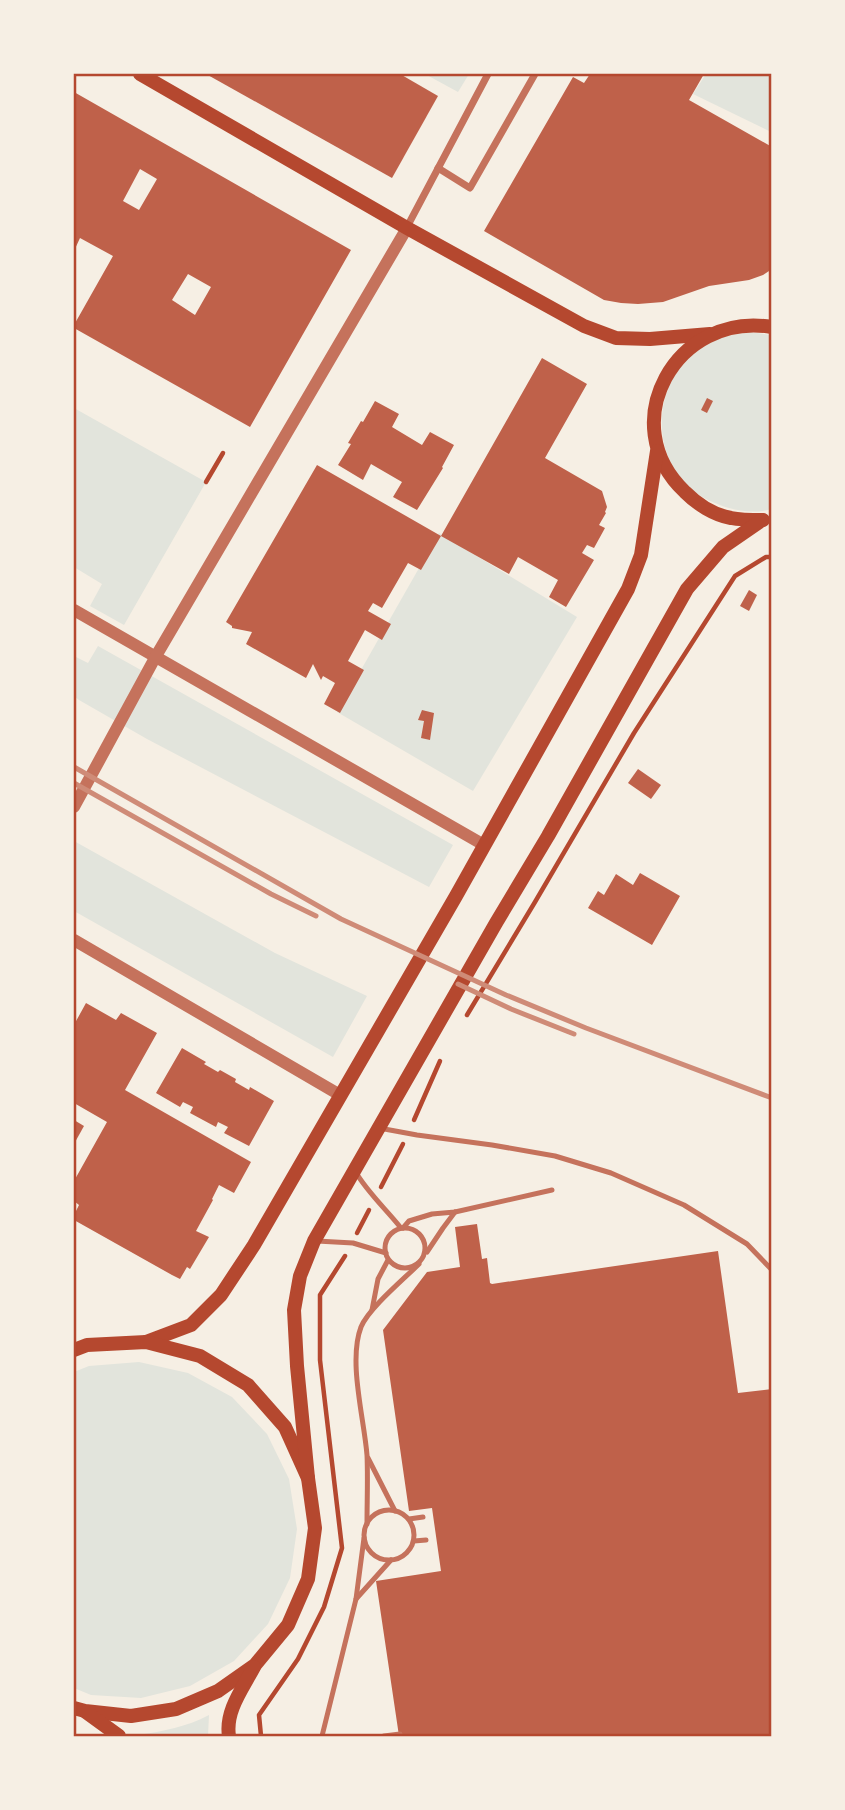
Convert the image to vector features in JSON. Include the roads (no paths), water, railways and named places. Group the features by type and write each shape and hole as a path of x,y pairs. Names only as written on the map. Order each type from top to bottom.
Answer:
{"main road":[{"path":"140,74 407,228 584,326 616,338 650,339 709,334 732,327 772,327"},
{"path":"756,325 772,320"},
{"path":"146,1342 191,1325 221,1295 254,1245 456,896 628,589 641,555 657,451 653,417 662,383 681,354 709,334"},
{"path":"657,451 673,481 697,504 729,518 767,519"},
{"path":"229,1737 231,1710 255,1665 288,1625 308,1579 315,1528 297,1366 294,1310 300,1276 314,1241 555,824 687,589 723,547 767,519"},
{"path":"74,1350 87,1345 146,1342 200,1356 248,1385 285,1427 308,1478"},
{"path":"79,1709 131,1716 176,1709 218,1691 255,1665"},
{"path":"79,1709 119,1737"}],"street":[{"path":"74,807 156,656 407,228 488,74"},
{"path":"438,168 470,188 535,74"},
{"path":"74,610 484,845"},
{"path":"74,940 340,1095"}],"lane":[{"path":"379,1128 492,1144 555,1156 611,1172 684,1205 747,1244 772,1270"},
{"path":"355,1170 362,1184 402,1228"},
{"path":"402,1228 409,1221 432,1214 455,1212 552,1190"},
{"path":"322,1737 356,1599 367,1524 367,1456 356,1361 362,1325 372,1311 419,1264 455,1212"},
{"path":"419,1264 403,1269 392,1264 385,1251 387,1239 395,1230 411,1229 424,1238 425,1254"},
{"path":"314,1241 353,1243 387,1256"},
{"path":"372,1311 378,1279 387,1256"},
{"path":"364,1538 376,1557 391,1560 406,1554 414,1541 413,1526 409,1519 395,1511 367,1456"},
{"path":"367,1524 378,1513 395,1511"},
{"path":"409,1519 423,1517"},
{"path":"414,1541 426,1540"},
{"path":"356,1599 391,1560"},
{"path":"384,1737 400,1734"}],"railway":[{"path":"74,767 341,919 506,995 772,1098"},
{"path":"74,783 271,894 316,916"},
{"path":"458,984 574,1034"}]}
